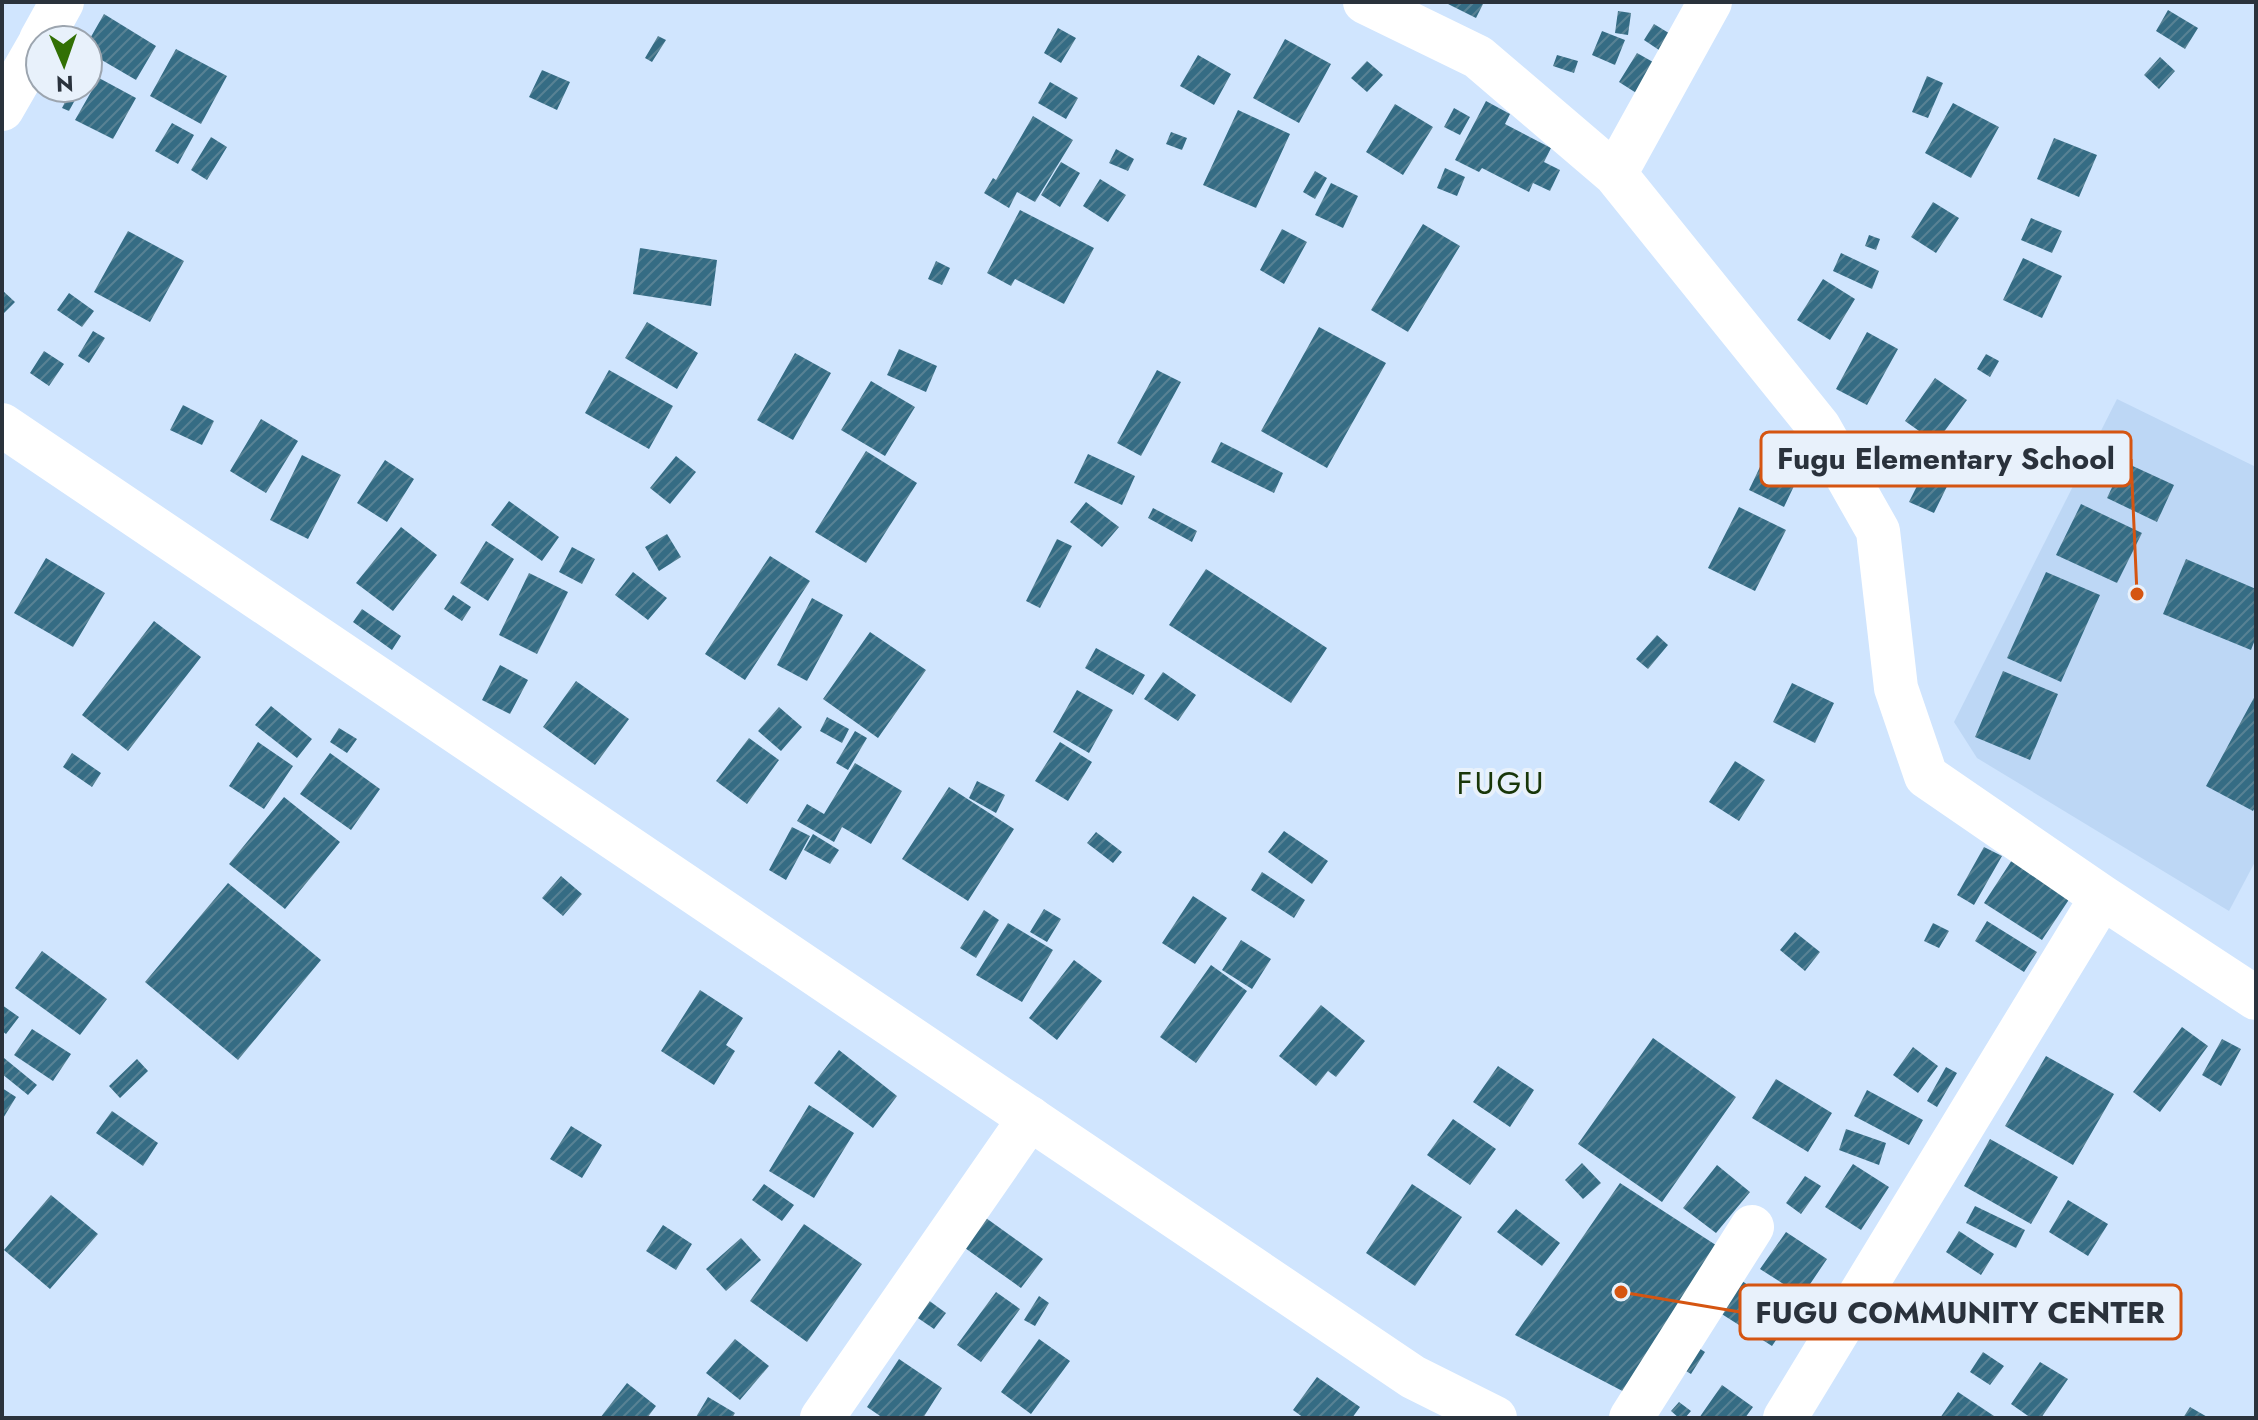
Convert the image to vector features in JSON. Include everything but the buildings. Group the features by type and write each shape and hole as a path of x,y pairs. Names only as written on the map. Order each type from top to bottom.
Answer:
{"street":[{"path":"50,24 62,2"},
{"path":"1365,2 1478,57 1615,174 1819,427 1878,531 1896,688 1926,776 2256,998"},
{"path":"1615,174 1710,2"},
{"path":"2,109 24,71"},
{"path":"2,425 1413,1377 1495,1418"},
{"path":"1785,1418 2102,897"},
{"path":"822,1418 1030,1118"},
{"path":"1631,1418 1752,1227"}],"shaded area":[{"path":"2117,399 2256,467 2256,860 2229,911 1977,758 1954,722"}],"place":[{"name":"Fugu Elementary School","path":"2137,594"},
{"name":"FUGU COMMUNITY CENTER","path":"1621,1292"}],"district":[{"name":"FUGU","path":"1501,783"}]}
